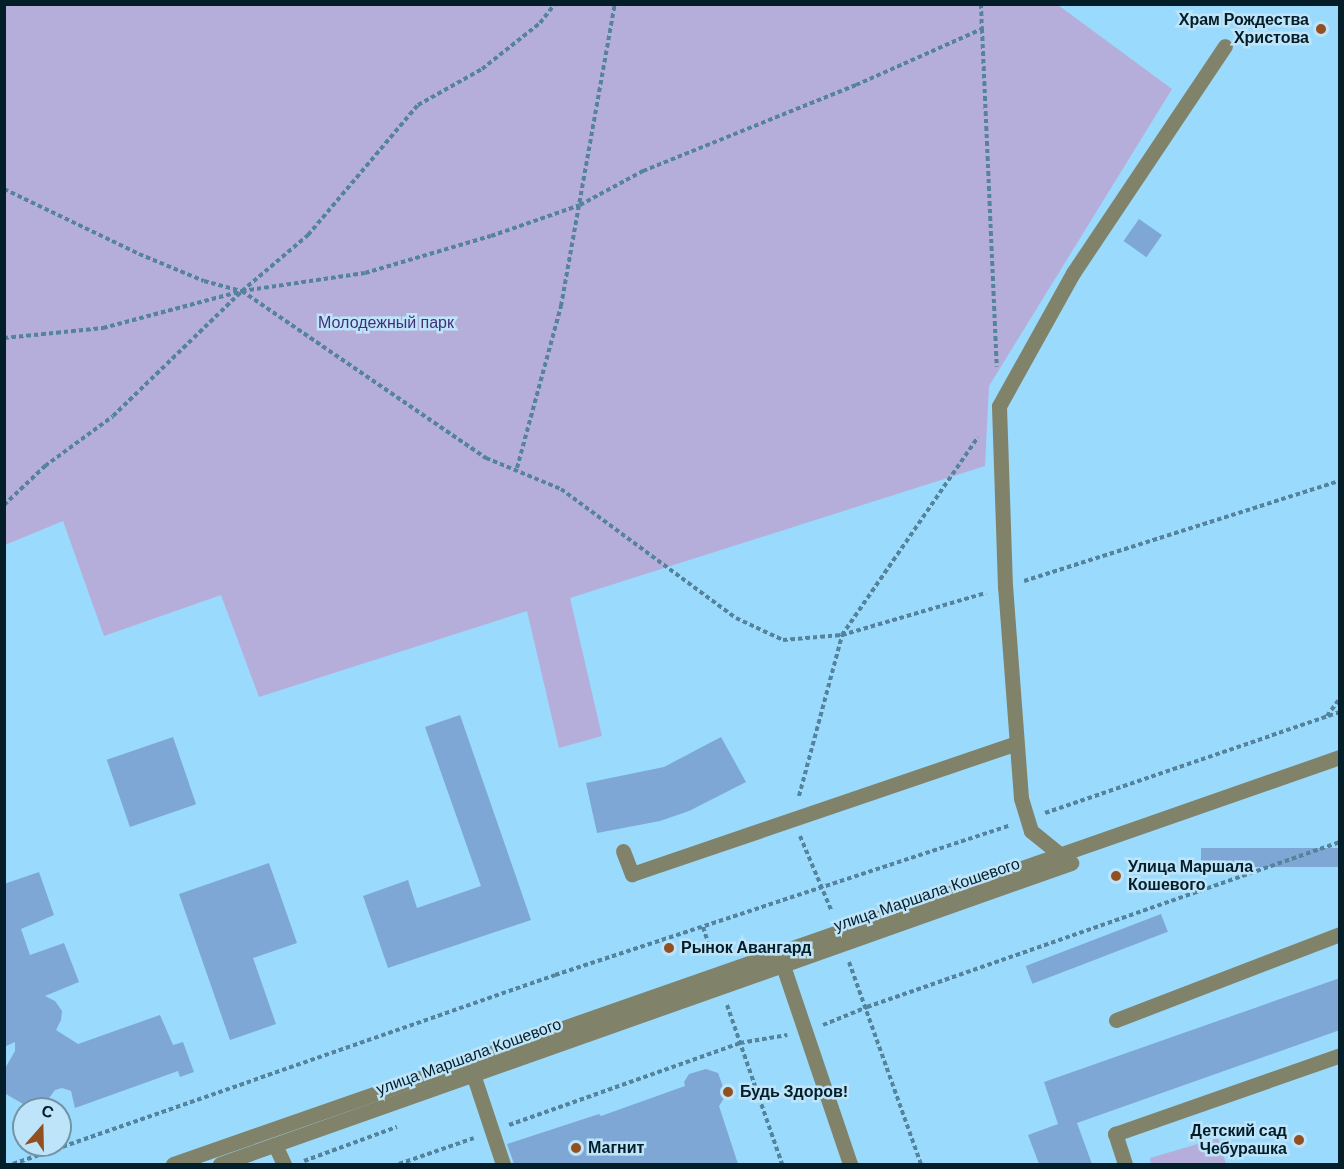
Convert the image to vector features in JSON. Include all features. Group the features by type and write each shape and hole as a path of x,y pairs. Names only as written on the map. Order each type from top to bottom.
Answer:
{"street":[{"path":"1062,856 1040,840 1026,820 1021,798 1005,587 999,406 1073,273 1226,46"},
{"path":"623,850 632,874 1016,743"},
{"path":"840,938 1340,757"},
{"name":"улица Маршала Кошевого","path":"220,1164 473,1074 840,938 1053,870 1270,786 1340,767"},
{"path":"1116,1020 1340,934"},
{"path":"781,959 850,1164"},
{"path":"173,1164 719,981"},
{"path":"1125,1164 1115,1134 1340,1055"},
{"path":"473,1074 503,1164"},
{"path":"275,1145 284,1164"}],"path":[{"path":"4,505 45,466 112,416 243,291 308,235 418,105 482,69 540,22 555,4"},
{"path":"517,468 561,306 615,4"},
{"path":"981,4 998,371"},
{"path":"4,338 104,328 243,291 365,273 491,236 580,205 643,171 855,85 982,30"},
{"path":"4,189 204,282 243,291 486,458 517,468 561,489 736,618 783,640 828,638 842,635 856,619 980,435"},
{"path":"1326,716 1340,698"},
{"path":"13,1164 544,979 1026,820 1340,712"},
{"path":"399,1164 740,1043 806,1032 867,1007 1340,842"},
{"path":"822,887 867,1007 921,1164"},
{"path":"703,927 719,981 782,1164"},
{"path":"295,1164 397,1127"}],"green space":[{"name":"Молодежный парк","path":"5,4 1058,5 1172,89 989,386 985,466 570,598 602,736 559,748 527,611 259,697 221,595 104,636 63,521 5,545"},
{"path":"1218,1138 1226,1164 1151,1164 1150,1158"}],"building":[{"path":"1139,219 1162,235 1146,257 1124,241"},
{"path":"460,715 531,920 388,968 363,896 408,880 417,908 481,886 425,727"},
{"path":"173,737 196,804 130,827 107,760"},
{"path":"721,737 746,782 689,811 660,821 597,833 586,783 664,767"},
{"path":"1201,848 1340,848 1340,867 1201,867"},
{"path":"269,863 297,943 253,958 276,1024 230,1040 179,894"},
{"path":"39,872 54,915 21,929 30,955 64,943 79,982 45,996 55,1001 62,1011 56,1030 78,1044 160,1015 173,1045 183,1042 194,1072 180,1077 178,1071 75,1108 71,1091 62,1088 55,1090 50,1097 12,1098 4,1093 4,1070 15,1051 15,1042 4,1047 4,884"},
{"path":"1161,914 1168,932 1032,984 1026,966"},
{"path":"1340,978 1340,1030 1077,1123 1092,1164 1039,1164 1028,1135 1058,1124 1044,1082"},
{"path":"706,1069 718,1073 726,1095 719,1106 738,1164 514,1164 507,1144 599,1114 601,1116 685,1086 684,1082 689,1074"}],"place":[{"name":"Храм Рождества Христова","path":"1321,29"},
{"name":"Улица Маршала Кошевого","path":"1116,876"},
{"name":"Рынок Авангард","path":"669,948"},
{"name":"Будь Здоров!","path":"728,1092"},
{"name":"Детский сад Чебурашка","path":"1299,1140"},
{"name":"Магнит","path":"576,1148"}]}
